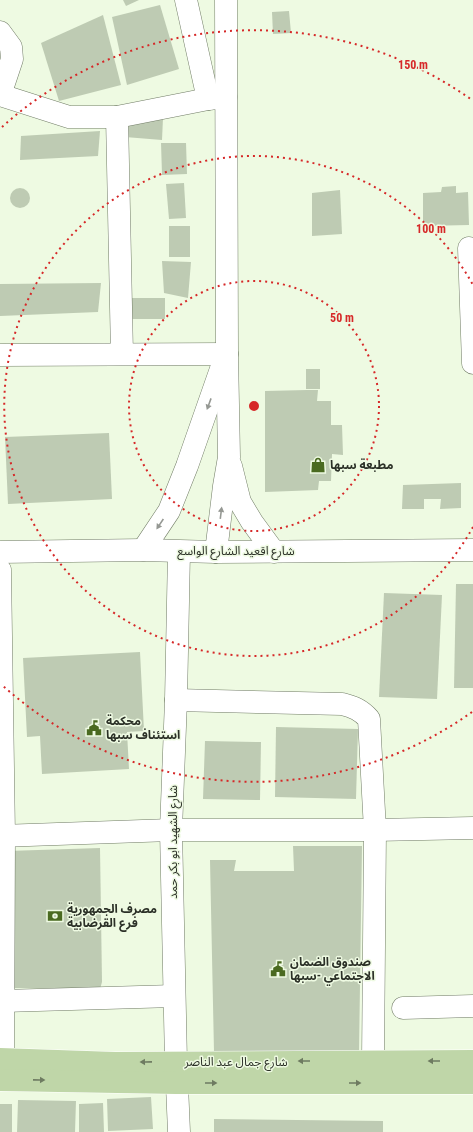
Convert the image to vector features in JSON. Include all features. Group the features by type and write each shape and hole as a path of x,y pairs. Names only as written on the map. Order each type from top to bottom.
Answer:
{"main road":[{"name":"شارع جمال عبد الناصر","path":"176,1072 373,1061 473,1061"},
{"name":"شارع جمال عبد الناصر","path":"1,1066 473,1083"}],"street":[{"path":"186,0 217,98"},
{"path":"216,552 229,458 227,354 217,98 226,0"},
{"path":"0,32 10,47 12,59 0,95 69,117 117,117 217,98"},
{"path":"117,117 122,354"},
{"path":"469,248 473,363"},
{"path":"0,355 227,354"},
{"path":"143,550 169,511 187,466 227,354"},
{"path":"229,458 240,502 252,522 274,552"},
{"name":"شارع اقعيد الشارع الواسع","path":"0,552 143,550 179,552 473,550"},
{"name":"شارع الشهيد ابو بكر حمد","path":"179,552 176,700 171,830 176,1072 179,1132"},
{"path":"0,570 3,1001 1,1066"},
{"path":"176,700 342,704 355,707 369,719 376,830 373,1061"},
{"path":"2,836 171,830 376,830 473,828"},
{"path":"3,1001 174,996"},
{"path":"403,1008 473,1006"}],"building":[{"path":"123,0 139,0 126,6"},
{"path":"160,5 179,69 127,85 112,17"},
{"path":"289,11 291,33 273,34 272,12"},
{"path":"103,15 121,85 59,101 41,43"},
{"path":"126,115 163,118 162,140 125,137"},
{"path":"100,131 98,156 20,160 21,136"},
{"path":"161,143 186,143 187,174 162,175"},
{"path":"184,183 186,218 169,219 166,184"},
{"path":"456,186 456,193 468,192 469,225 423,226 423,193 441,192 442,187"},
{"path":"20,188 27,191 30,198 27,205 20,208 13,205 10,198 13,191"},
{"path":"340,190 342,234 312,236 312,193"},
{"path":"169,226 190,226 190,257 169,257"},
{"path":"162,261 191,262 188,298 164,293"},
{"path":"101,283 98,312 0,316 0,284"},
{"path":"126,298 165,298 165,319 126,319"},
{"path":"306,369 320,369 320,389 306,389"},
{"path":"318,390 317,401 331,401 331,425 342,425 343,455 332,454 331,481 319,481 318,490 265,492 265,391"},
{"path":"109,433 112,499 8,504 5,437"},
{"path":"461,483 461,508 440,509 441,499 424,499 424,509 402,509 403,485"},
{"path":"456,584 473,584 473,688 454,688"},
{"path":"384,593 442,595 437,699 379,697"},
{"path":"140,652 144,731 127,732 129,769 42,774 40,736 27,737 23,658"},
{"path":"276,727 358,729 356,799 275,797"},
{"path":"205,741 261,742 260,800 203,799"},
{"path":"293,846 362,846 359,1054 214,1052 210,860 236,860 234,871 294,871"},
{"name":"مصرف الجمهورية فرع القرضابية","path":"100,848 102,982 100,989 11,988 7,851"},
{"path":"151,1097 153,1129 108,1131 107,1099"},
{"path":"18,1100 76,1101 75,1132 17,1132"},
{"path":"103,1103 104,1132 79,1132 79,1104"},
{"path":"0,1104 12,1104 12,1132 0,1132"},
{"path":"214,1119 383,1121 383,1132 214,1132"}],"place":[{"name":"مطبعة سبها","path":"318,465"},
{"name":"محكمة استئناف سبها","path":"94,728"},
{"name":"مصرف الجمهورية فرع القرضابية","path":"55,916"},
{"name":"صندوق الضمان الاجتماعي -سبها","path":"278,969"}]}
